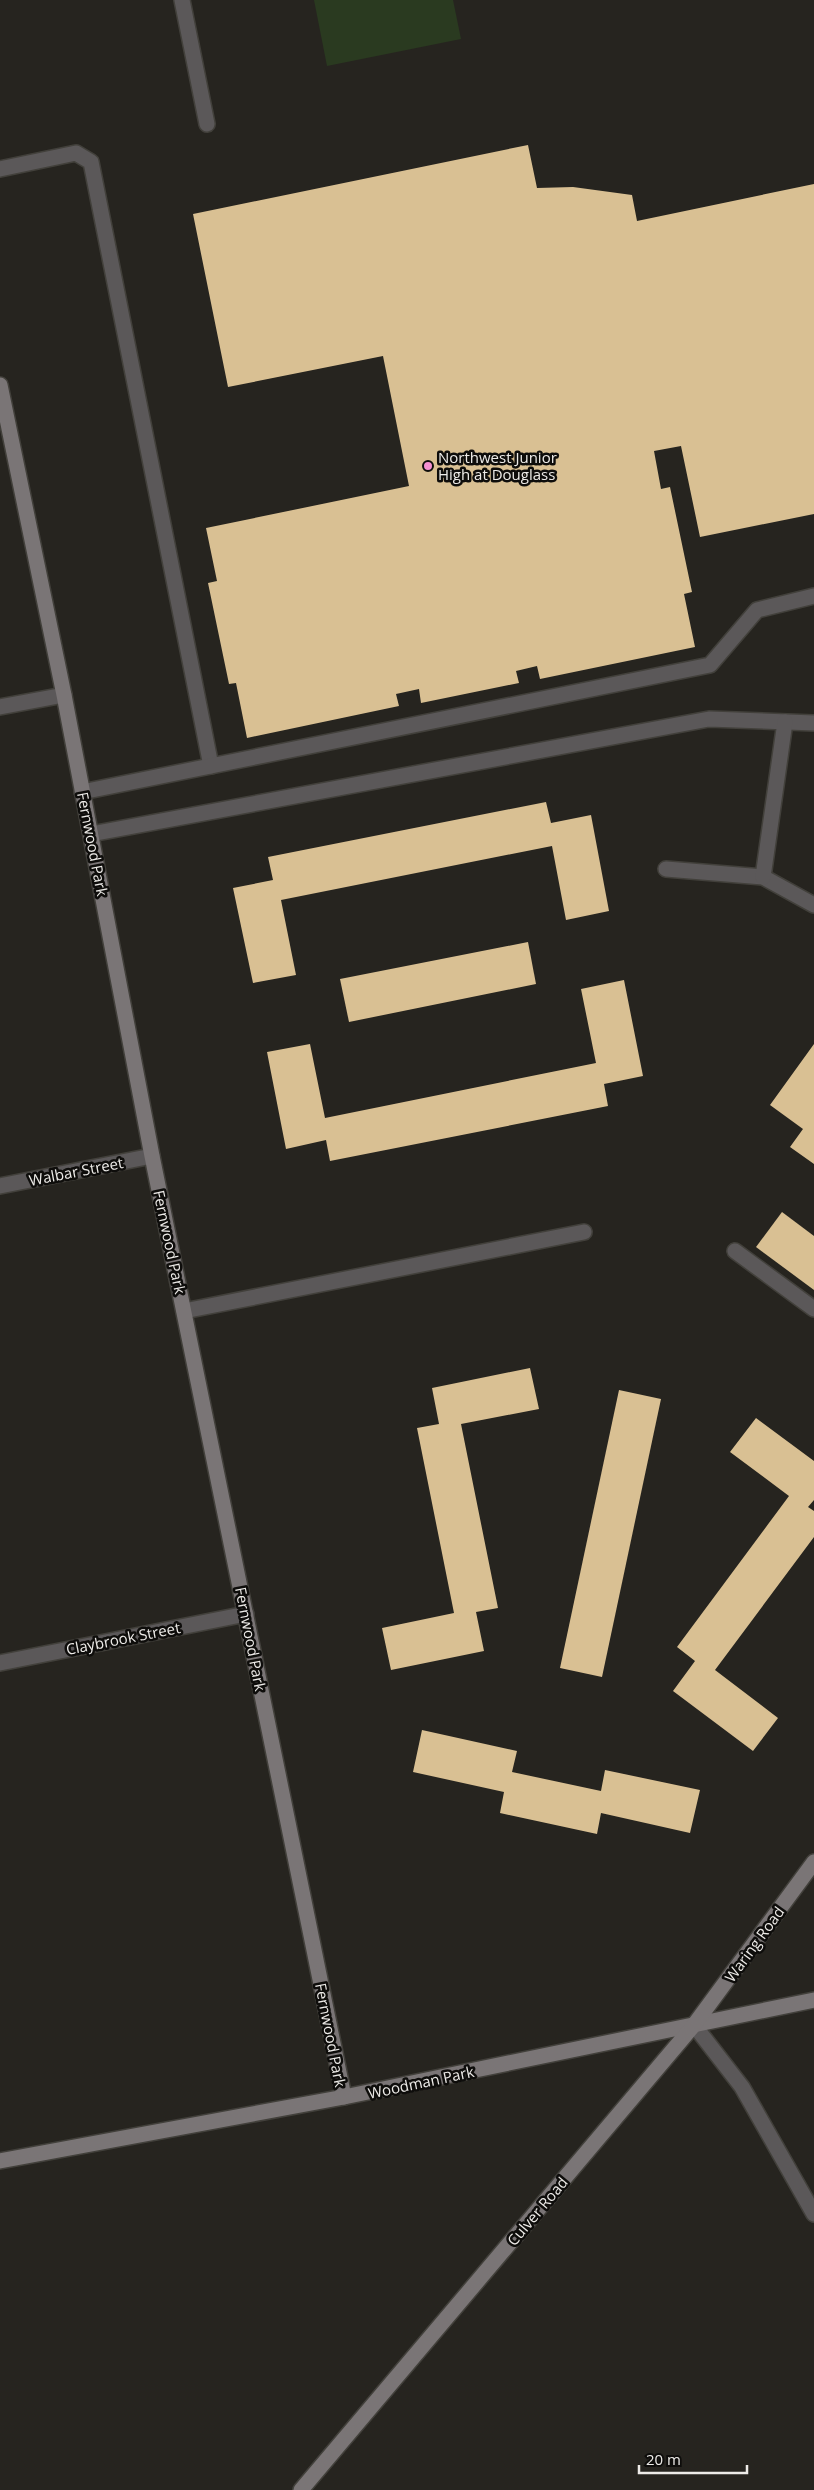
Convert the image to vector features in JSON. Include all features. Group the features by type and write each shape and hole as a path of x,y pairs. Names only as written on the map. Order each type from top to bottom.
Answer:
{"street":[{"path":"182,0 207,124"},
{"path":"0,168 76,153 91,162 211,766"},
{"name":"Fernwood Park","path":"0,385 64,695 152,1156 344,2098"},
{"path":"82,792 710,665 757,610 814,596"},
{"path":"0,707 64,695"},
{"path":"91,834 709,718 814,723"},
{"path":"763,877 785,722"},
{"path":"666,869 763,877 814,905"},
{"name":"Walbar Street","path":"0,1186 152,1156"},
{"path":"184,1311 584,1232"},
{"path":"735,1251 814,1309"},
{"name":"Claybrook Street","path":"0,1663 246,1614"},
{"name":"Waring Road","path":"694,2025 814,1862"},
{"path":"814,2000 694,2025 742,2087 814,2214"},
{"name":"Woodman Park","path":"0,2161 344,2098 694,2025"},
{"name":"Culver Road","path":"300,2490 694,2025"}],"green space":[{"path":"314,0 453,0 461,39 327,66"}],"building":[{"path":"528,145 537,188 573,187 632,195 637,221 814,184 814,514 700,537 681,446 654,451 661,489 670,487 692,592 684,594 695,647 540,679 537,666 516,671 519,683 421,703 419,689 396,694 399,706 247,738 236,683 229,684 208,583 217,581 206,528 409,486 383,356 228,387 193,214"},
{"path":"546,802 551,823 591,815 609,911 566,920 552,846 281,900 296,975 253,983 233,888 273,880 268,857"},
{"path":"528,942 536,984 349,1022 340,979"},
{"path":"624,980 643,1076 604,1084 608,1106 330,1161 326,1140 286,1149 267,1052 310,1044 325,1118 596,1063 581,989"},
{"path":"814,1044 814,1164 790,1147 803,1129 770,1105"},
{"path":"782,1212 814,1236 814,1290 756,1247"},
{"path":"530,1368 539,1409 461,1424 498,1608 476,1612 484,1651 391,1670 382,1628 454,1613 417,1428 439,1424 432,1388"},
{"path":"619,1390 661,1399 602,1677 560,1668"},
{"path":"756,1418 814,1461 814,1500 808,1507 814,1511 814,1537 715,1670 778,1718 753,1751 673,1691 695,1661 677,1647 789,1496 730,1452"},
{"path":"422,1730 517,1751 512,1772 601,1791 605,1770 700,1790 690,1833 601,1813 597,1834 500,1813 504,1792 413,1772"}],"place":[{"name":"Northwest Junior High at Douglass","path":"428,466"}]}
